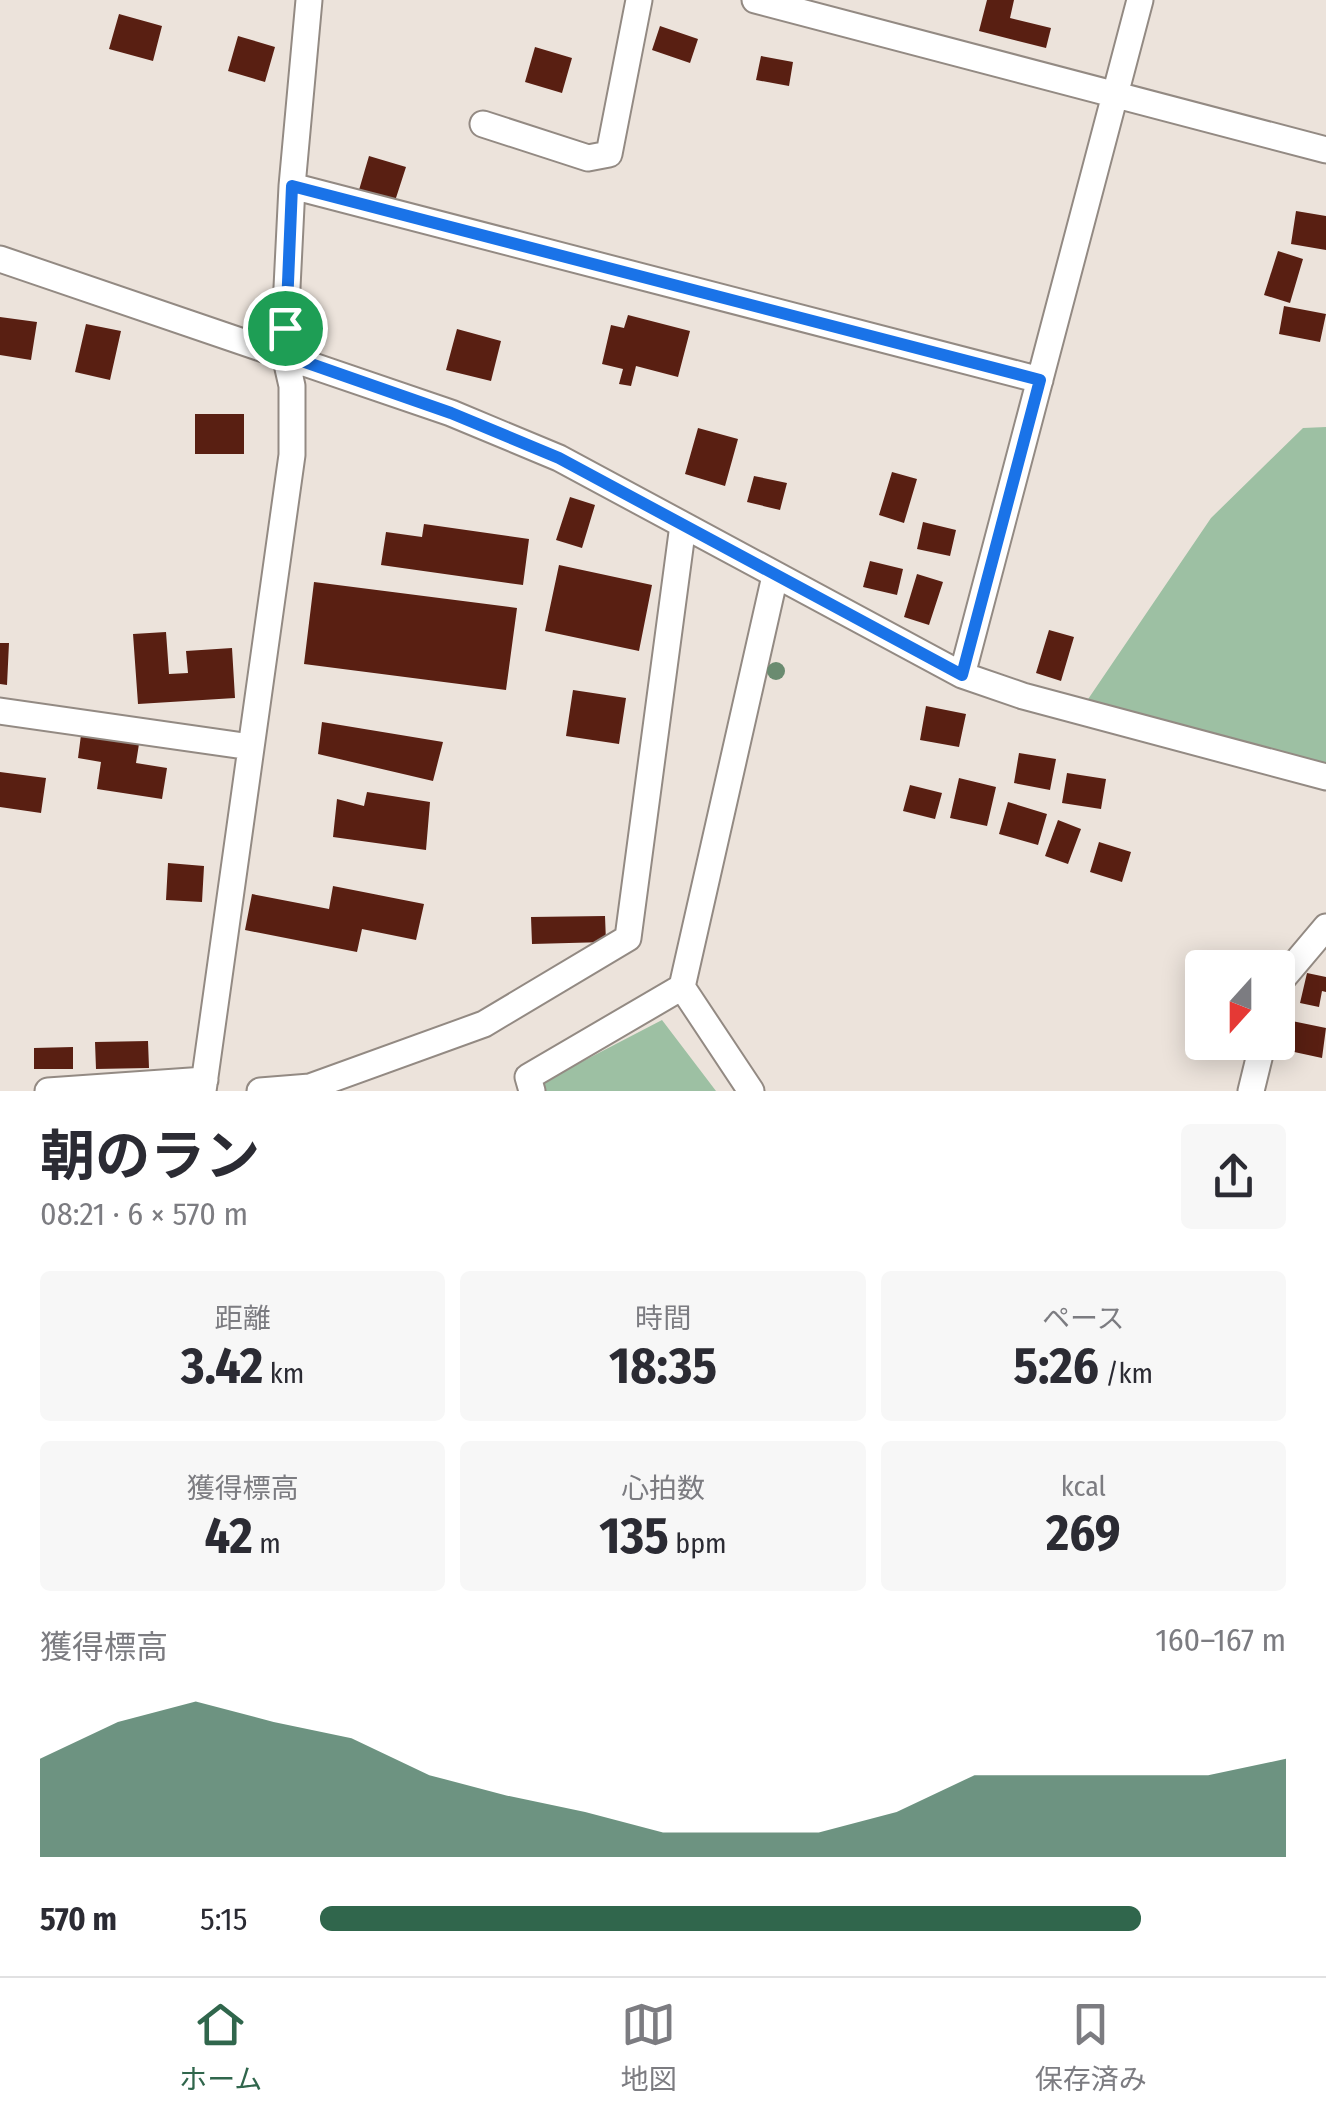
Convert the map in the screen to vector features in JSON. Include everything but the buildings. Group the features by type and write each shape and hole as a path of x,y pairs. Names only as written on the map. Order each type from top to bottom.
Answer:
{"street":[{"path":"483,124 588,158 609,154 639,0"},
{"path":"756,0 1326,150"},
{"path":"962,675 1140,0"},
{"path":"48,1091 204,1086 292,454 292,386 285,355 301,2"},
{"path":"292,186 1040,380"},
{"path":"0,259 451,413 559,458 962,675 1023,696 1326,778"},
{"path":"260,1091 310,1088 484,1024 628,938 683,525"},
{"path":"751,1091 682,987 775,576"},
{"path":"0,711 251,748"},
{"path":"1295,964 1326,927"},
{"path":"532,1091 528,1077 682,987"},
{"path":"1251,1091 1259,1060"}],"green space":[{"path":"1326,427 1326,777 1080,711 1211,518 1303,428"},
{"path":"662,1020 716,1091 543,1091 541,1083"}],"route":[{"path":"292,186 1040,380 962,675 559,458 451,413 285,355 285,328 292,186"}]}
